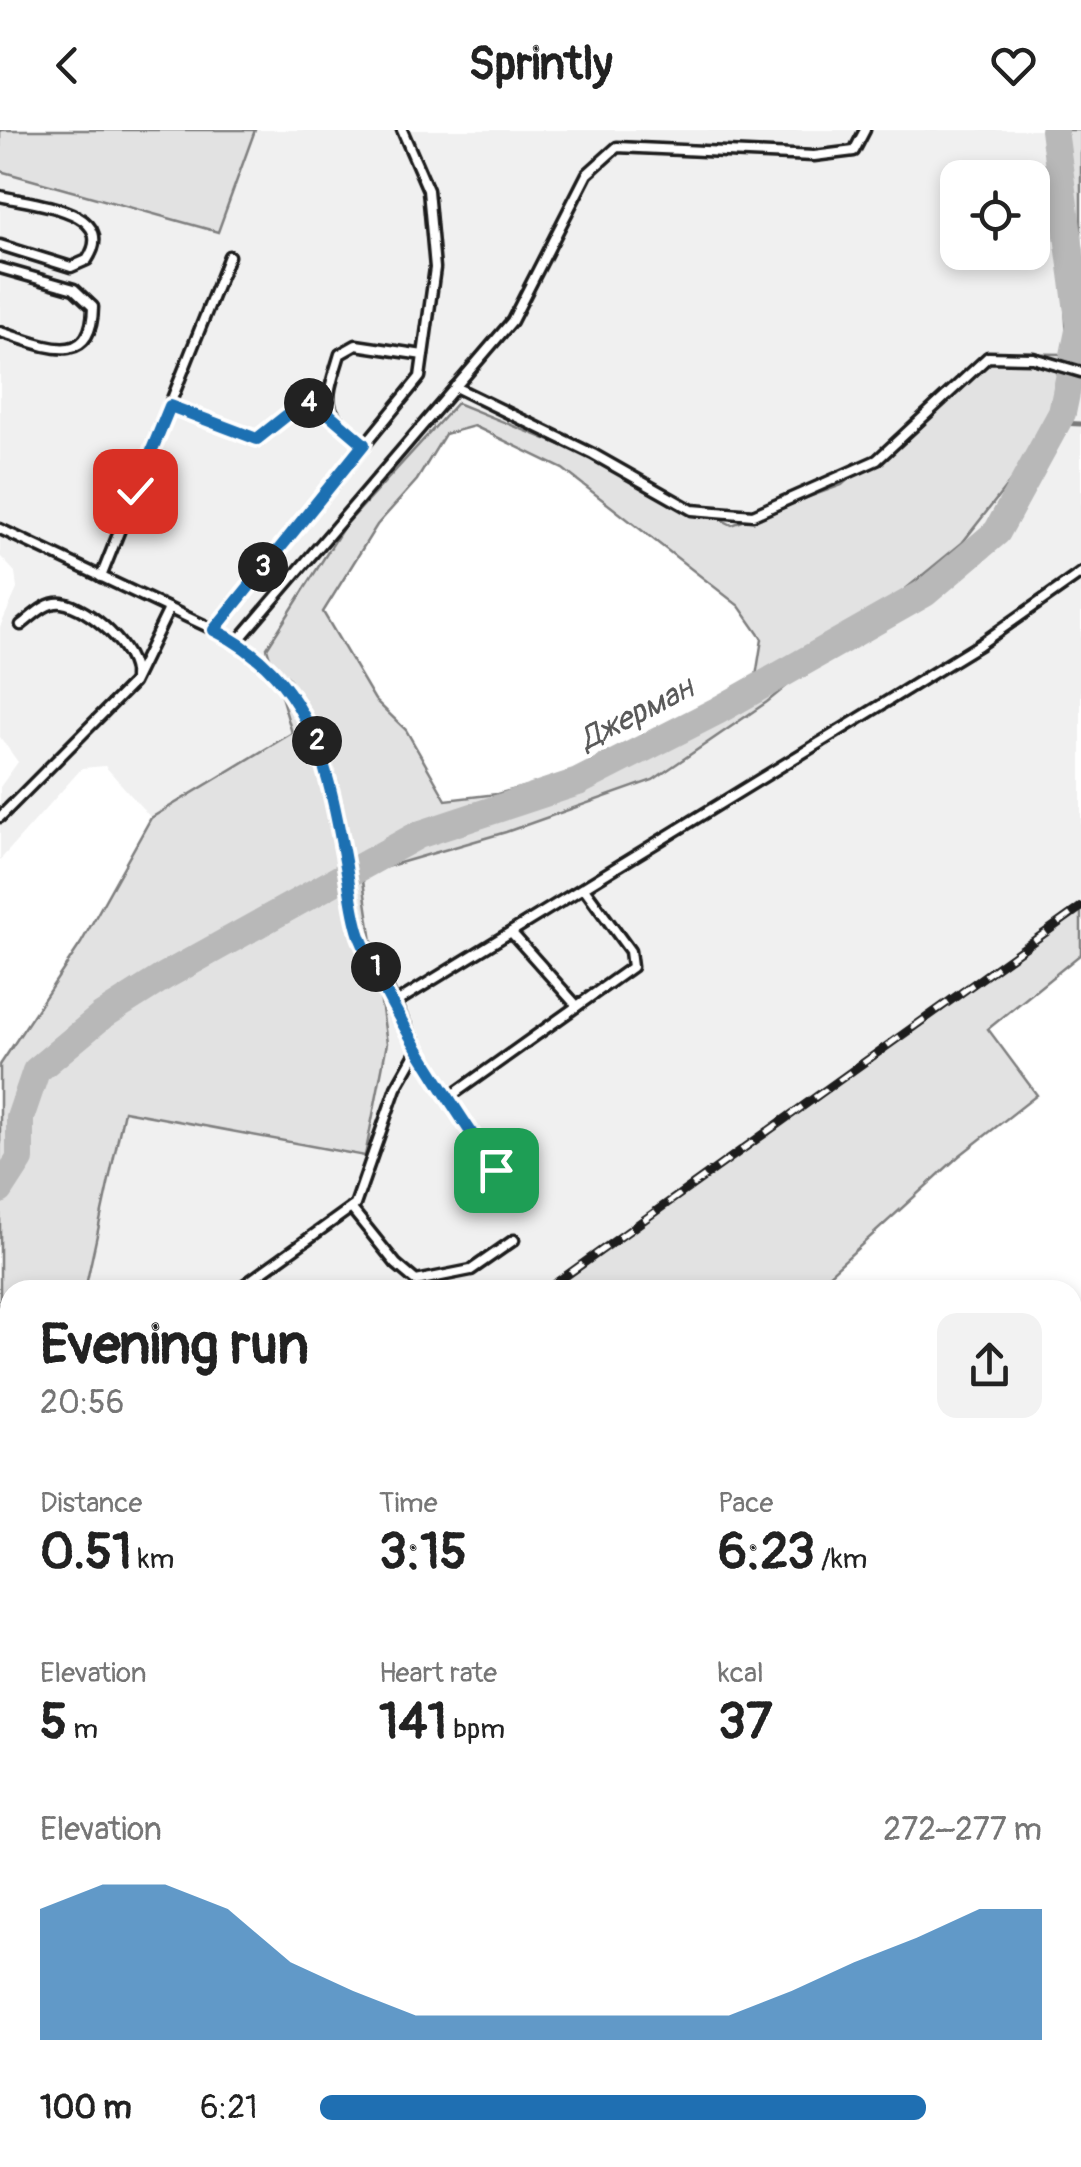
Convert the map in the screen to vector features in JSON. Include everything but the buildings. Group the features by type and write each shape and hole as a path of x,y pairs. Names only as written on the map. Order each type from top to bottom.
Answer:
{"lane":[{"path":"214,630 420,377 434,268 428,190 402,130"},
{"path":"238,641 512,321 587,174 617,147 814,156 854,151 865,130"},
{"path":"0,196 81,216 92,226 96,237 86,260 71,267 0,245"},
{"path":"101,577 230,256"},
{"path":"0,268 74,289 93,308 92,328 86,342 72,349 0,332"},
{"path":"364,444 329,414 326,401 346,348 423,355"},
{"path":"455,387 593,454 692,510 753,515 877,460 988,357 1033,358 1081,372"},
{"path":"170,406 257,439 301,404 326,401"},
{"path":"0,529 238,641 283,681 322,749 360,936 418,1049 496,1170"},
{"path":"394,1003 978,645 1081,573"},
{"path":"21,625 48,604 64,603 123,642 132,656 133,683"},
{"path":"0,816 133,683 169,609"},
{"path":"448,1098 632,967 633,959 584,888"},
{"path":"511,932 577,1006"},
{"path":"250,1280 351,1208 365,1184 396,1088 418,1049"},
{"path":"351,1208 396,1264 416,1280 470,1270 514,1240"}],"shaded area":[{"path":"0,130 255,130 218,232 0,171"},
{"path":"255,130 1054,130 1069,354 988,353 842,485 732,525 617,468 457,403 343,528 292,733 151,818 105,766 82,768 0,860 0,787 18,762 0,737 0,627 17,589 15,572 0,556 0,171 218,232"},
{"path":"1054,130 1081,130 1081,375 1032,454 962,543 767,702 653,780 506,832 362,874 387,1043 365,1156 124,1111 87,1280 0,1280 0,1065 81,943 151,818 292,733 267,648 343,528 457,403 617,468 732,525 842,485 988,353 1068,354","holes":["474,426 563,469 739,606 762,639 754,689 587,770 497,794 446,800 406,730 375,700 323,612 377,525 417,480 445,434"]},
{"path":"1081,375 1081,906 560,1280 87,1280 123,1111 387,1043 362,874 506,832 767,702 962,543 1032,454"},
{"path":"1081,906 1081,954 988,1029 1037,1095 959,1156 823,1280 560,1280"}],"waterway":[{"name":"Джерман","path":"0,1190 20,1159 20,1118 36,1071 102,1016 165,976 418,835 578,782 717,711 925,593 997,532 1062,413 1080,326 1054,130"},
{"path":"1058,423 1081,424"}],"railway":[{"path":"560,1280 1081,907"}],"route":[{"path":"135,491 170,406 244,438 257,439 301,404 326,401 329,414 364,444 214,630 238,641 283,681 322,749 360,936 427,1066 496,1170"}]}
